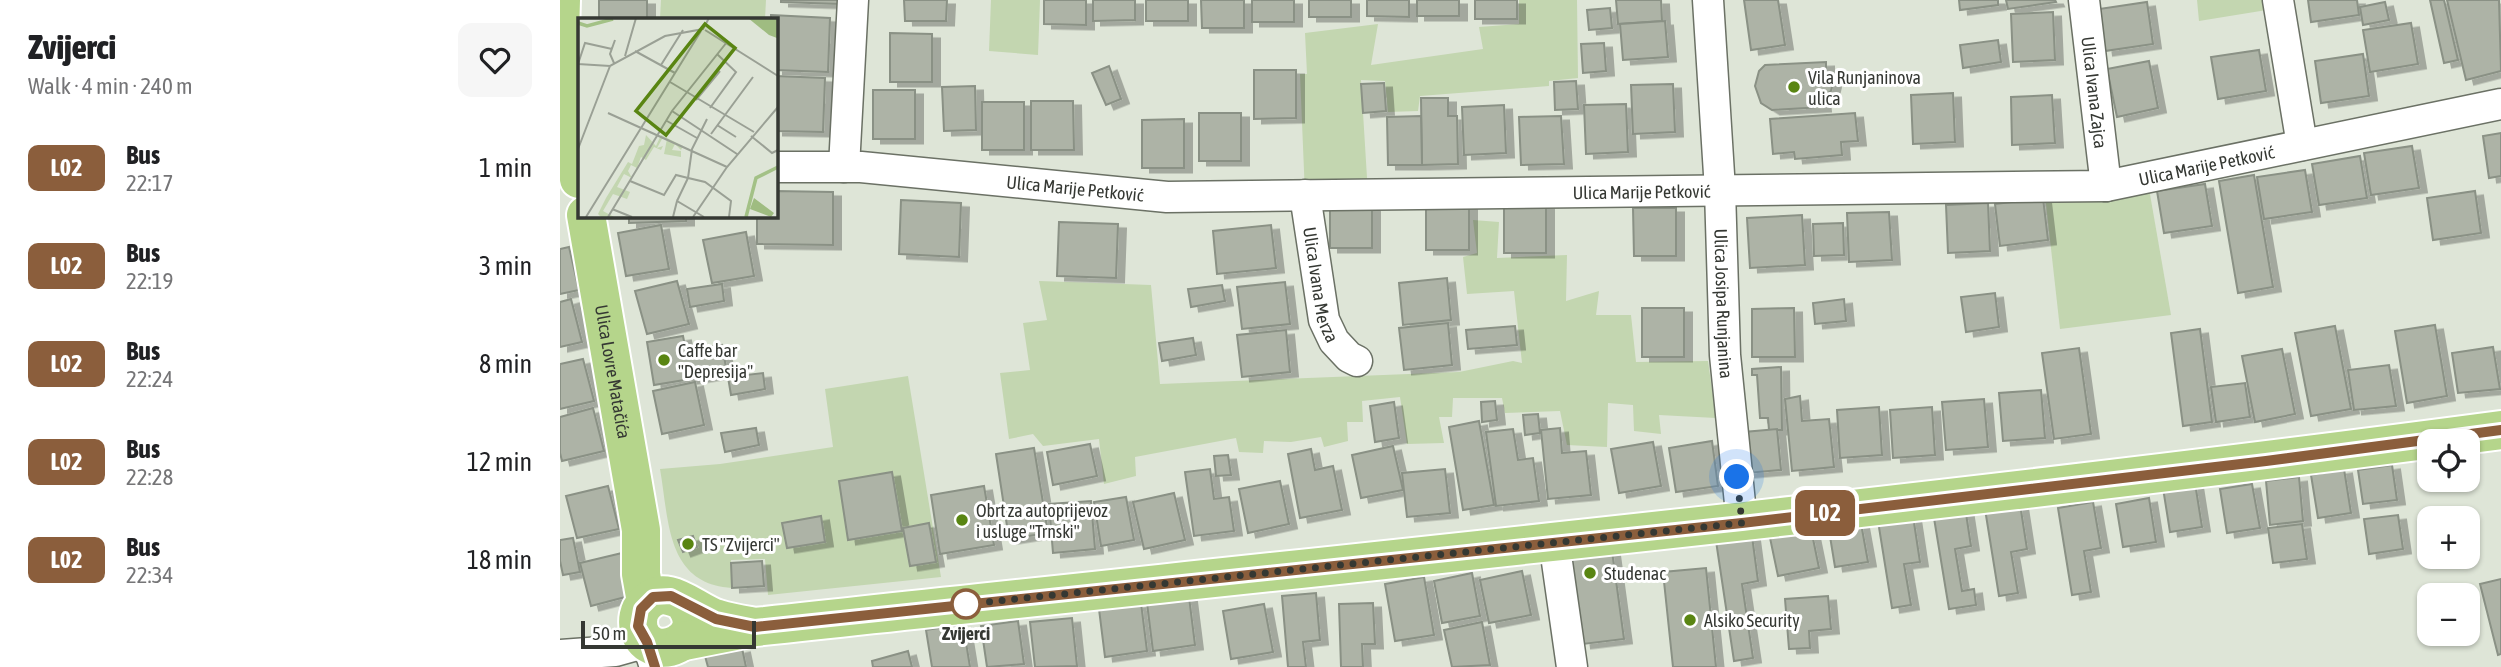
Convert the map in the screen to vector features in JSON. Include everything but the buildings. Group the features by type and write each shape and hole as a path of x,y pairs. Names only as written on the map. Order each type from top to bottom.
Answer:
{"main road":[{"path":"561,0 560,32 578,170"},
{"name":"Ulica Lovre Matačića","path":"586,217 641,530 659,567 665,631"},
{"path":"665,631 716,619 755,627 1742,523 2266,461 2501,430"}],"street":[{"path":"844,167 853,0"},
{"name":"Ulica Josipa Runjanina","path":"1708,0 1720,190 1725,355 1742,523"},
{"name":"Ulica Ivana Zajca","path":"2084,0 2106,186"},
{"path":"2278,0 2302,145"},
{"name":"Ulica Marije Petković","path":"777,167 844,167 1167,197 2106,186 2501,104"},
{"name":"Ulica Ivana Merza","path":"1305,195 1324,320 1334,341 1349,357 1357,360"},
{"path":"1554,541 1572,667"},
{"path":"571,654 616,633 665,631"}],"green space":[{"path":"661,0 766,0 765,18 660,18"},
{"path":"991,0 1040,0 1038,55 989,51"},
{"path":"1519,0 1577,0 1578,78 1549,81 1549,86 1420,96 1418,111 1388,112 1385,81 1361,80 1368,194 1305,195 1300,74 1307,74 1305,33 1378,24 1371,65 1483,49 1479,27 1519,24"},
{"path":"2197,0 2278,0 2279,8 2199,21"},
{"path":"2147,177 2171,315 2060,329 2044,186"},
{"path":"1473,220 1499,222 1497,258 1567,255 1566,301 1599,291 1596,315 1631,315 1636,362 1708,361 1716,418 1659,415 1661,434 1634,431 1633,405 1608,403 1607,447 1567,445 1560,411 1505,413 1502,398 1453,398 1452,417 1439,417 1444,443 1407,444 1400,397 1362,401 1363,422 1347,422 1348,441 1324,447 1321,437 1291,442 1264,441 1263,453 1239,452 1236,438 1135,457 1136,476 1104,484 1099,439 1043,446 1033,434 1009,439 1000,373 1030,370 1023,323 1047,320 1039,281 1151,285 1160,384 1459,372 1513,361 1522,363 1514,291 1467,294 1463,257 1477,253"},
{"path":"908,376 941,577 768,595 765,559 731,560 732,588 710,584 694,575 683,562 669,528 660,469 720,464 833,447 825,389"}],"bus line":[{"name":"L02","path":"655,667 647,642 641,635 638,617 646,602 662,595 679,599 716,619 755,627 1742,523 2266,461 2501,430"}],"place":[{"name":"Vila Runjaninova ulica","path":"1794,87"},
{"name":"Caffe bar \"Depresija\"","path":"664,360"},
{"name":"Obrt za autoprijevoz i usluge \"Trnski\"","path":"962,520"},
{"name":"TS \"Zvijerci\"","path":"688,544"},
{"name":"Studenac","path":"1590,573"},
{"name":"Zvijerci","path":"966,604"},
{"name":"Alsiko Security","path":"1690,620"}],"route":[{"path":"966,604 959,605 1742,523 1737,477"}]}
